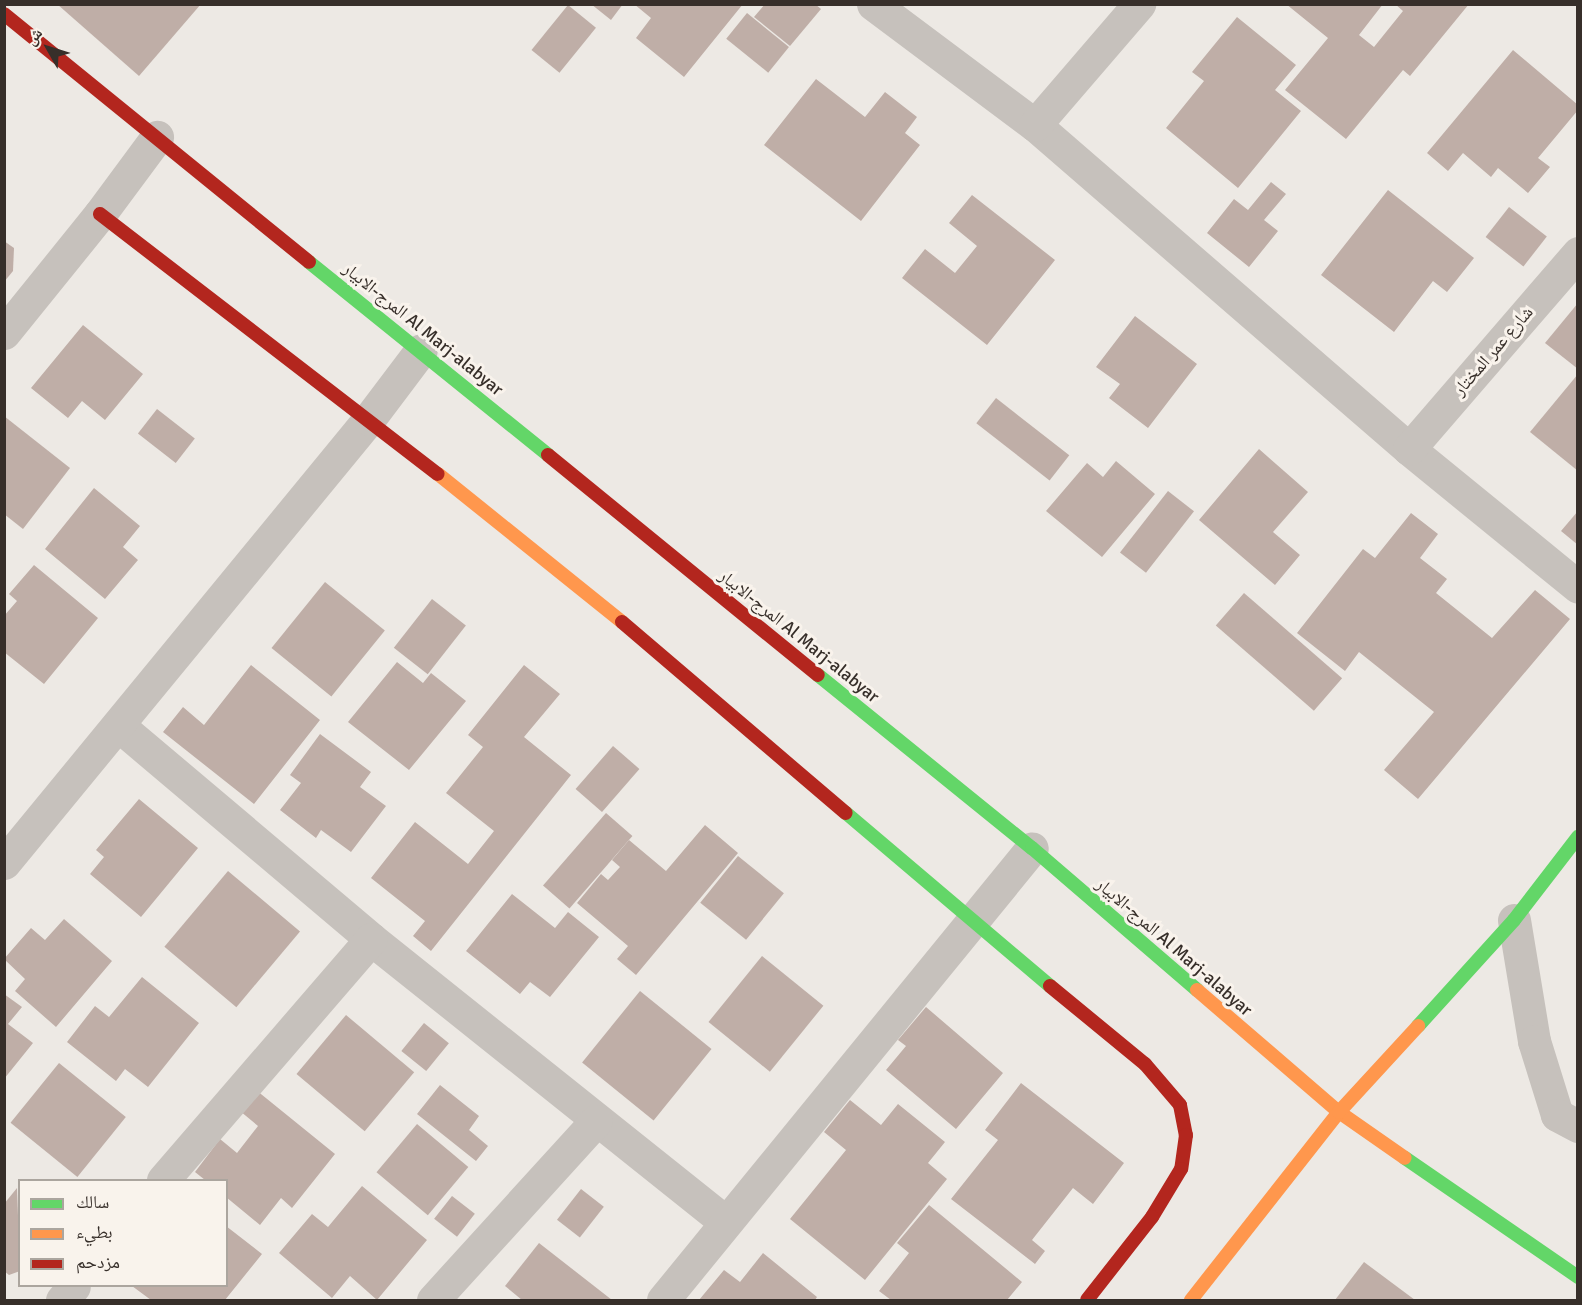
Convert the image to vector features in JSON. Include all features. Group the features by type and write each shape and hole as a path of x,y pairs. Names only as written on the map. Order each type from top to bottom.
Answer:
{"main road":[{"name":"المرج-الابيار Al Marj-alabyar","path":"4,14 1032,848 1339,1112 1578,1277"},
{"path":"100,214 369,419 648,643 974,924 1145,1064 1180,1105 1186,1135 1181,1169 1152,1217 1087,1300"},
{"path":"1191,1300 1339,1112 1514,920 1578,837"}],"street":[{"path":"873,4 1035,125 1409,449 1578,587"},
{"path":"1035,125 1140,4"},
{"path":"4,333 100,214 156,137"},
{"name":"شارع عمر المختار","path":"1409,449 1578,253"},
{"path":"4,863 369,419 421,350"},
{"path":"118,725 371,939 596,1121 726,1222"},
{"path":"663,1300 974,924 1032,848"},
{"path":"1514,920 1534,1041 1557,1115 1578,1125"},
{"path":"164,1179 371,939"},
{"path":"433,1300 596,1121"}],"building":[{"path":"57,4 201,4 139,76"},
{"path":"591,4 623,4 611,20"},
{"path":"634,4 743,4 684,77 636,38 651,18"},
{"path":"765,4 815,4 821,9 790,46 754,17"},
{"path":"1286,4 1383,4 1359,35 1374,47 1403,11 1395,4 1469,4 1410,76 1403,70 1346,139 1285,90 1328,38"},
{"path":"568,5 596,28 559,73 531,50"},
{"path":"747,13 789,47 768,73 726,39"},
{"path":"1237,17 1296,65 1275,90 1301,111 1238,188 1166,128 1204,81 1192,72"},
{"path":"1513,50 1578,105 1578,110 1538,158 1550,167 1528,193 1498,168 1491,177 1463,153 1448,171 1427,153"},
{"path":"816,79 865,117 885,92 917,117 905,133 920,145 861,221 764,145"},
{"path":"1271,182 1286,194 1264,220 1278,231 1249,267 1207,233 1234,199 1248,210"},
{"path":"1388,190 1474,258 1447,292 1433,281 1394,332 1321,275"},
{"path":"972,195 1055,260 987,345 902,278 925,249 955,273 977,246 949,223"},
{"path":"1509,207 1547,237 1523,266 1486,237"},
{"path":"4,241 14,248 13,271 4,282"},
{"path":"1578,303 1578,369 1545,343"},
{"path":"1135,316 1197,364 1148,428 1109,398 1120,384 1096,367"},
{"path":"83,325 143,374 105,420 82,401 68,418 31,388"},
{"path":"1578,374 1578,471 1530,432"},
{"path":"996,398 1069,455 1050,480 976,423"},
{"path":"157,409 195,439 176,463 138,433"},
{"path":"4,416 70,468 23,529 4,514"},
{"path":"1259,449 1308,492 1273,532 1300,555 1275,585 1199,520"},
{"path":"1116,461 1155,494 1102,557 1046,511 1087,463 1103,477"},
{"path":"94,488 140,526 123,547 138,560 105,599 45,549"},
{"path":"1168,491 1194,511 1146,573 1120,552"},
{"path":"1578,511 1578,545 1561,531"},
{"path":"1411,513 1438,534 1420,558 1447,579 1436,593 1492,638 1535,590 1570,619 1418,799 1384,770 1434,712 1359,652 1345,671 1297,633 1363,549 1375,558"},
{"path":"34,565 98,618 44,684 4,652 4,616 17,601 9,594"},
{"path":"325,582 385,630 331,697 272,648"},
{"path":"1244,593 1342,678 1314,711 1216,625"},
{"path":"432,599 466,625 428,674 394,648"},
{"path":"397,662 423,683 431,673 466,701 409,770 348,722"},
{"path":"251,665 320,720 254,804 163,732 183,707 204,725"},
{"path":"524,665 560,694 524,737 571,775 431,951 413,936 425,921 371,878 415,822 468,864 494,831 446,793 483,747 468,735"},
{"path":"320,734 371,772 360,787 386,806 351,852 321,830 316,838 280,810 301,783 290,775"},
{"path":"613,746 639,769 602,812 576,789"},
{"path":"139,799 198,848 141,917 90,874 104,857 96,850"},
{"path":"606,813 632,836 569,908 543,885"},
{"path":"705,825 738,853 636,975 617,959 628,946 577,903 601,874 608,880 620,867 612,860 629,840 666,871"},
{"path":"738,856 784,893 746,940 700,903"},
{"path":"228,871 300,931 236,1007 164,947"},
{"path":"512,894 555,928 568,912 599,937 550,997 530,982 520,994 466,951"},
{"path":"64,919 112,961 56,1027 15,991 25,979 4,959 31,928 45,940"},
{"path":"762,956 823,1006 770,1072 709,1022"},
{"path":"142,977 199,1023 148,1087 125,1069 116,1081 67,1042 95,1006 109,1017"},
{"path":"640,991 711,1049 654,1120 582,1062"},
{"path":"4,994 22,1007 8,1024 33,1043 4,1079"},
{"path":"926,1007 1003,1073 956,1129 886,1070 906,1046 898,1040"},
{"path":"346,1015 414,1072 365,1131 297,1074"},
{"path":"424,1023 449,1043 426,1071 401,1051"},
{"path":"59,1063 126,1117 77,1177 11,1123"},
{"path":"1021,1083 1124,1163 1093,1204 1073,1188 1032,1240 1045,1251 1035,1264 951,1199 998,1140 985,1130"},
{"path":"440,1085 479,1116 469,1130 488,1146 476,1161 417,1114"},
{"path":"256,1090 335,1154 292,1208 281,1198 260,1225 228,1199 228,1179 204,1179 195,1172 220,1139 237,1153 258,1126 240,1111"},
{"path":"850,1100 881,1125 898,1104 945,1142 928,1163 947,1179 865,1280 790,1219 846,1150 824,1132"},
{"path":"417,1124 468,1167 428,1215 377,1172"},
{"path":"362,1186 427,1240 377,1300 350,1276 332,1298 279,1253 312,1214 328,1227"},
{"path":"17,1188 18,1272 9,1275 4,1271 4,1204"},
{"path":"581,1189 604,1207 580,1238 557,1220"},
{"path":"452,1196 475,1214 457,1237 434,1219"},
{"path":"929,1205 1022,1282 1007,1300 891,1300 879,1291 909,1253 897,1243"},
{"path":"228,1228 262,1254 225,1300 151,1300 133,1287 228,1287"},
{"path":"539,1243 612,1300 522,1300 505,1286"},
{"path":"763,1253 817,1297 815,1300 699,1300 724,1270 740,1282"},
{"path":"1364,1262 1415,1300 1335,1300"}],"traffic: fast":[{"path":"309,262 548,455"},
{"path":"818,675 1032,848 1197,990"},
{"path":"846,813 1050,986"},
{"path":"1418,1026 1514,920 1578,837"},
{"path":"1405,1158 1578,1277"}],"traffic: slow":[{"path":"438,474 622,622"},
{"path":"1197,990 1339,1112 1405,1158"},
{"path":"1191,1300 1339,1112 1418,1026"}],"traffic: jam":[{"path":"4,14 309,262"},
{"path":"100,214 438,474"},
{"path":"548,455 818,675"},
{"path":"622,622 846,813"},
{"path":"1050,986 1145,1064 1180,1105 1186,1135 1181,1169 1152,1217 1087,1300"}]}
